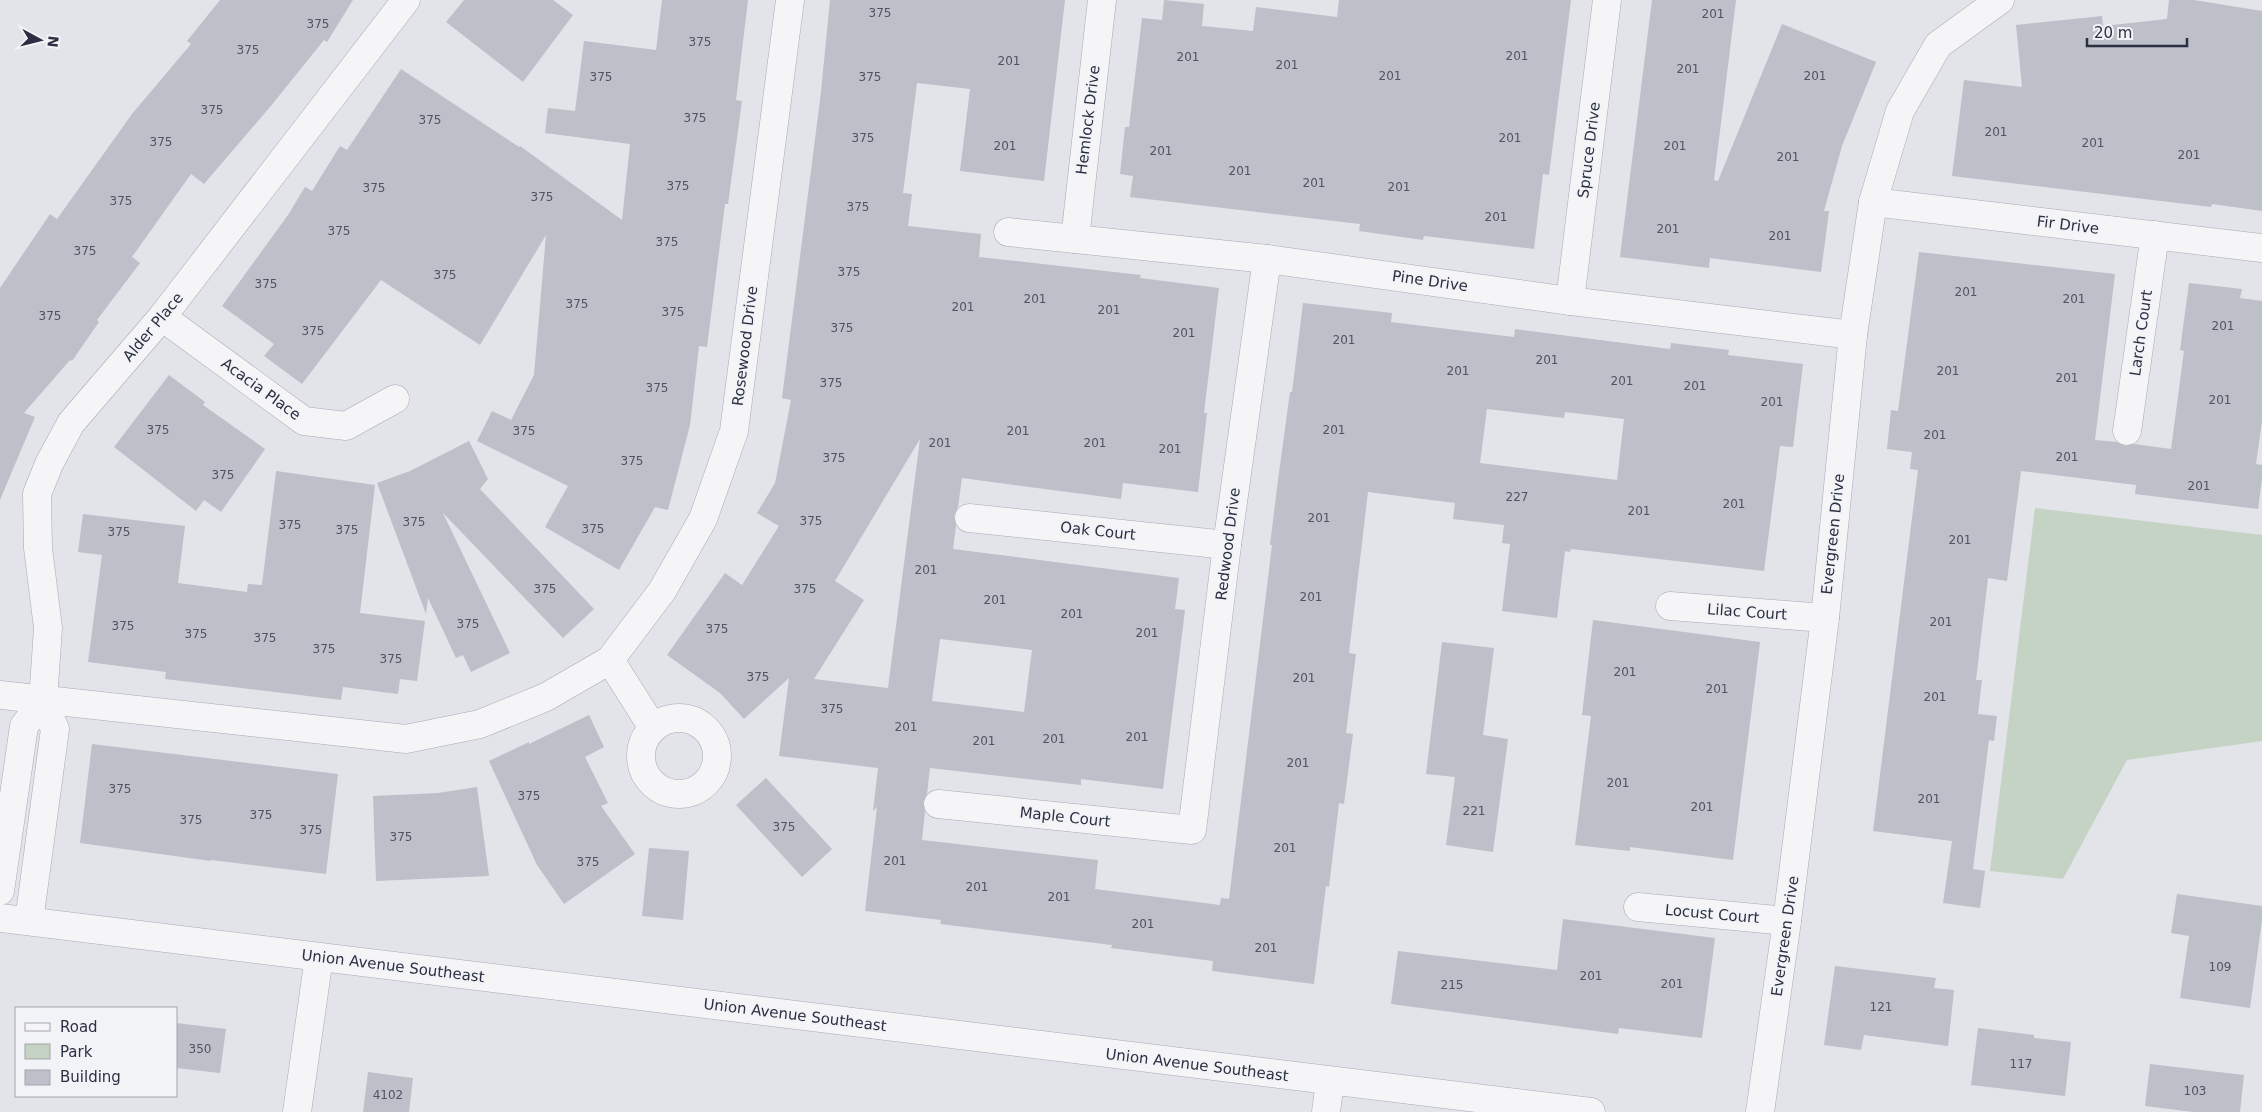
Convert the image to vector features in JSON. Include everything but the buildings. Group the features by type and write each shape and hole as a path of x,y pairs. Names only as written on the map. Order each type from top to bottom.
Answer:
{"street":[{"name":"Alder Place","path":"43,701 48,628 38,548 37,494 71,422 162,317 406,0"},
{"name":"Rosewood Drive","path":"610,660 662,591 703,520 734,431 790,0"},
{"name":"Hemlock Drive","path":"1075,240 1102,0"},
{"name":"Spruce Drive","path":"1570,301 1607,0"},
{"name":"Evergreen Drive","path":"1760,1112 1787,921 1824,618 1852,335 1873,202 1900,111 1938,45 2000,0"},
{"name":"Fir Drive","path":"1873,202 2262,248"},
{"name":"Pine Drive","path":"1008,232 1267,258 1570,301 1852,335"},
{"name":"Larch Court","path":"2127,431 2154,235"},
{"name":"Redwood Drive","path":"1192,830 1227,545 1267,258"},
{"name":"Acacia Place","path":"162,317 304,422 346,426 395,399"},
{"name":"Oak Court","path":"969,518 1227,545"},
{"name":"Lilac Court","path":"1670,606 1824,618"},
{"path":"0,695 406,739 480,724 546,697 610,660 653,728"},
{"path":"0,890 24,726 43,701"},
{"path":"29,921 55,729 43,701"},
{"name":"Maple Court","path":"938,804 1192,830"},
{"name":"Locust Court","path":"1638,907 1787,921"},
{"name":"Union Avenue Southeast","path":"0,918 1591,1112"},
{"path":"297,1112 319,957"},
{"path":"1326,1112 1330,1081"}],"green space":[{"path":"2035,508 2262,535 2262,741 2127,760 2063,879 1990,871"}]}
